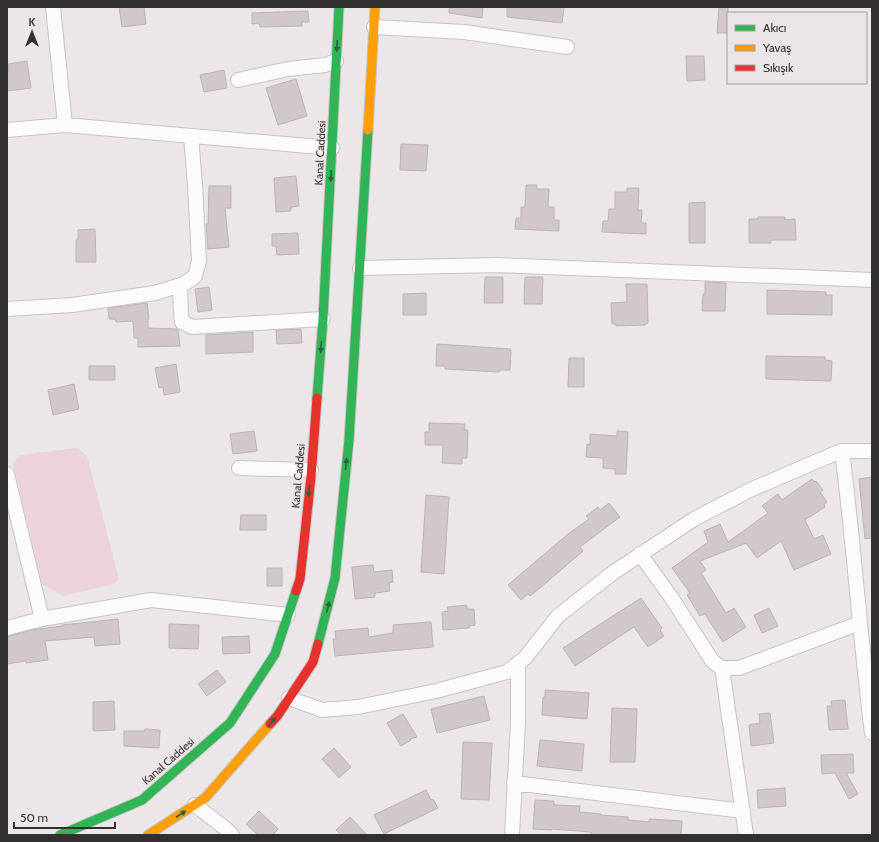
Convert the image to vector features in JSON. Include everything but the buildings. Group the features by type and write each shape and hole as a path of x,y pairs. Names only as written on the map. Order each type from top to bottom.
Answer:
{"main road":[{"name":"Kanal Caddesi","path":"60,835 142,800 230,722 275,654 300,579 312,470 323,319 339,7"},
{"path":"148,835 205,798 278,715 313,662 335,578 348,440 360,268 375,7"}],"street":[{"path":"52,7 65,125"},
{"path":"374,27 464,32 567,47"},
{"path":"238,80 288,69 325,65 336,61"},
{"path":"7,130 65,125 332,148"},
{"path":"7,310 72,305 155,293 180,286 195,276 199,261 196,185 191,136"},
{"path":"360,268 496,265 872,280"},
{"path":"180,286 182,322 192,327 323,319"},
{"path":"289,698 322,710 358,707 436,691 507,672 526,658 558,616 614,572 694,519 743,494 842,451 872,451"},
{"path":"842,451 852,526 860,623 872,733"},
{"path":"239,468 312,470"},
{"path":"7,474 42,619"},
{"path":"640,554 712,662 722,668 739,668 860,623"},
{"path":"7,628 42,619 151,600 288,615"},
{"path":"512,835 518,722 518,663"},
{"path":"722,668 746,835"},
{"path":"514,783 743,810"},
{"path":"195,805 232,835"}],"shaded area":[{"path":"77,448 87,456 119,579 114,584 63,596 42,584 13,463 21,455"}],"traffic: fast":[{"path":"317,398 323,319 339,7"},
{"path":"318,644 335,578 349,440 368,130"},
{"path":"60,835 142,800 230,723 275,654 296,591"}],"traffic: slow":[{"path":"368,130 375,7"},
{"path":"148,835 205,798 270,724"}],"traffic: jam":[{"path":"296,591 300,579 311,477 317,398"},
{"path":"270,724 278,715 313,662 318,644"}]}
